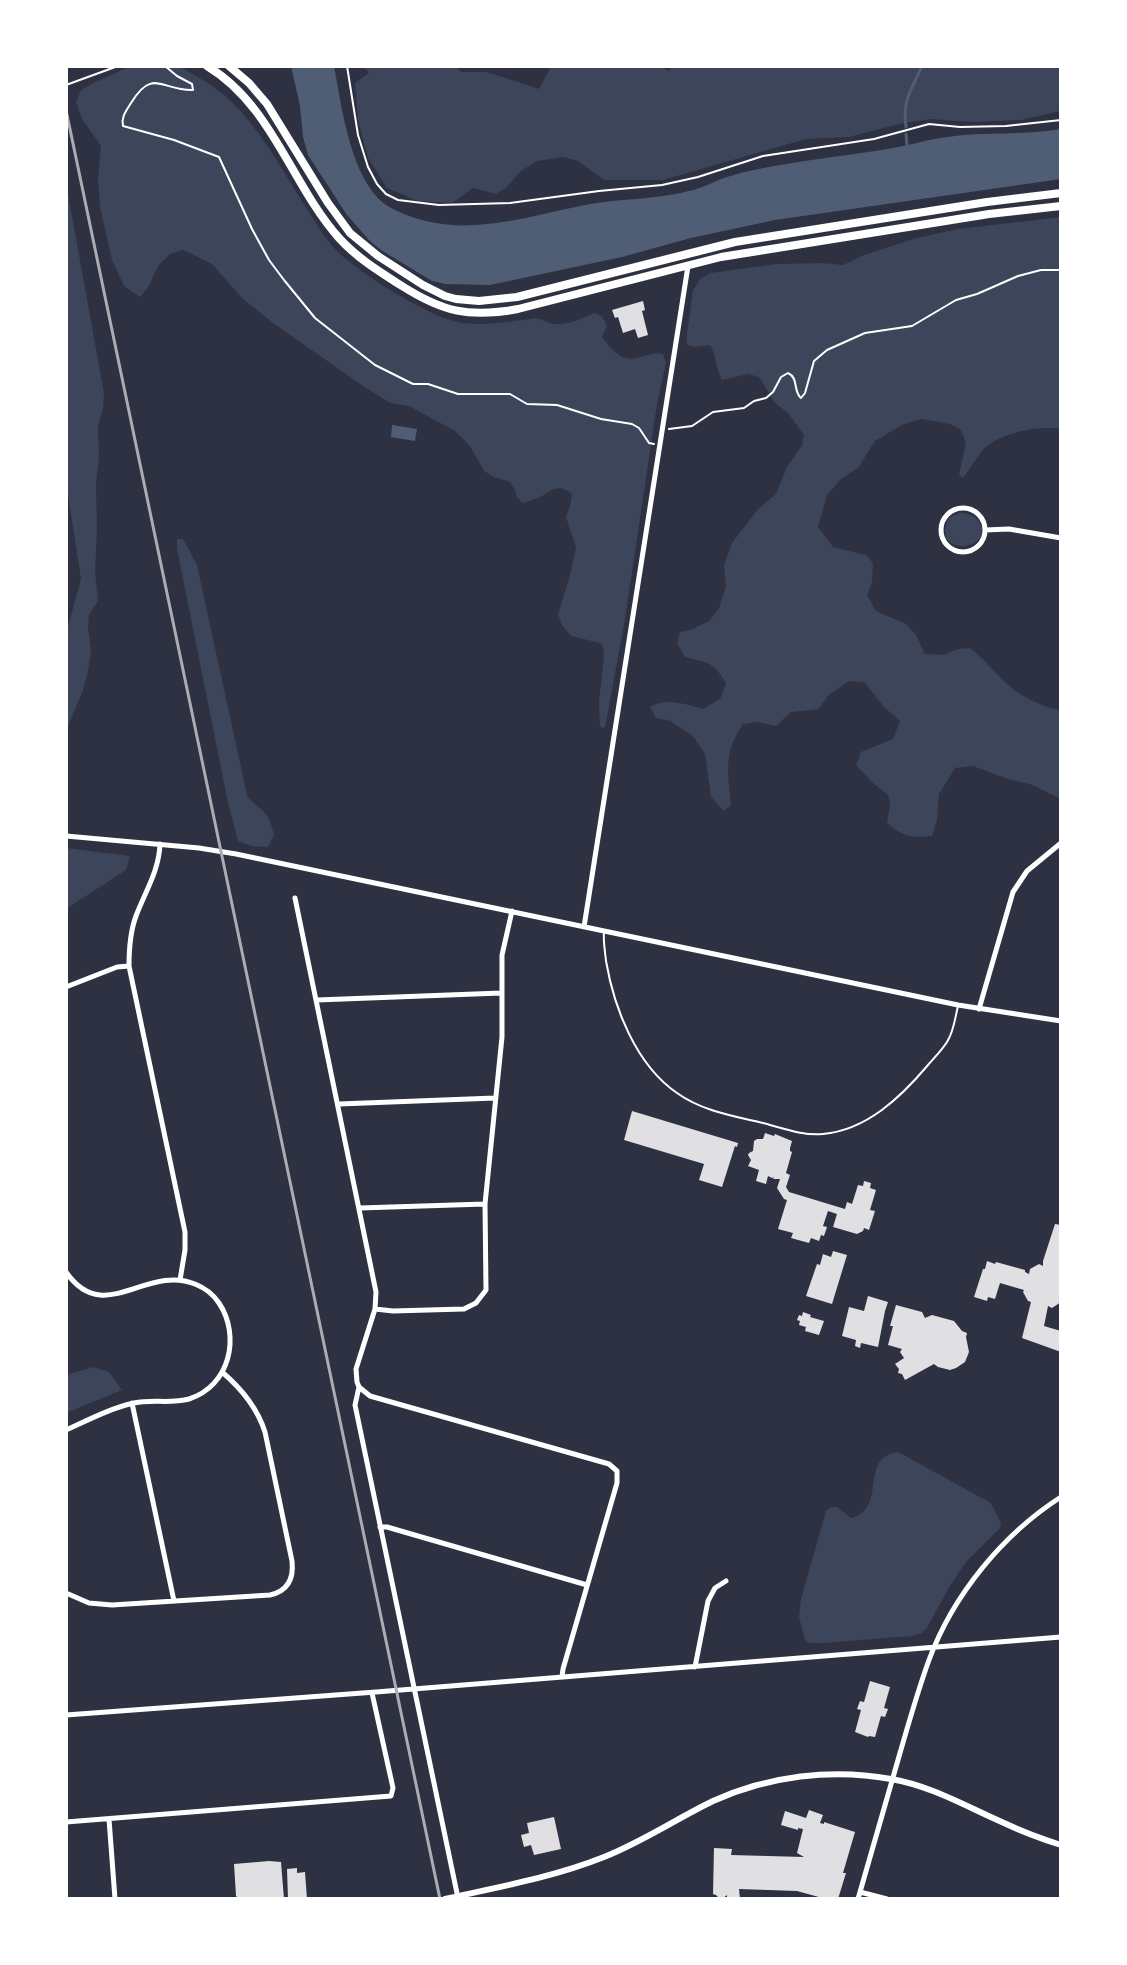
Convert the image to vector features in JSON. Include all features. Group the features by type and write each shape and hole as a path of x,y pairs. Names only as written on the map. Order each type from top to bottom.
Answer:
{"main road":[{"path":"207,66 225,78 251,104 339,239 373,267 440,307 478,313 505,312 742,253 1061,206"},
{"path":"229,66 249,83"},
{"path":"237,66 267,104 350,233 378,256 423,285 445,296 467,300 491,301 529,294 735,242 949,207 1061,193"}],"street":[{"path":"584,927 689,265"},
{"path":"960,508 974,511 980,516 985,530 985,537 976,549 962,553 948,548 940,528 947,514 960,508"},
{"path":"985,530 1009,529 1061,538"},
{"path":"66,836 236,854 958,1005 1061,1021"},
{"path":"979,1009 1013,892 1034,864 1061,843"},
{"path":"160,844 153,877 132,929 129,966 185,1232 180,1280"},
{"path":"295,898 377,1298 356,1369 359,1387 370,1396 609,1464 617,1471 617,1483 562,1677"},
{"path":"375,1309 458,1310 480,1299 487,1285 485,1204 502,1037 502,955 512,911"},
{"path":"66,987 117,967 129,966"},
{"path":"317,1000 501,993"},
{"path":"339,1104 495,1098"},
{"path":"360,1208 485,1204"},
{"path":"66,1272 77,1285 91,1293 110,1296 156,1281 180,1280 205,1289 213,1295 227,1319 231,1339 222,1372 207,1389 189,1399 132,1403 66,1430"},
{"path":"66,1593 80,1600 104,1605 270,1595 288,1585 292,1576 292,1561 265,1432 248,1399 222,1372"},
{"path":"359,1387 355,1405 458,1899"},
{"path":"132,1403 174,1601"},
{"path":"887,1899 859,1895 934,1648 954,1609 984,1567 1021,1528 1061,1497"},
{"path":"380,1527 587,1585"},
{"path":"695,1667 708,1601 715,1588 726,1581"},
{"path":"66,1715 1061,1637"},
{"path":"66,1822 391,1796 393,1788 374,1692"},
{"path":"445,1899 597,1860 646,1838 711,1802 758,1785 813,1775 845,1774 893,1779 952,1798 1002,1823 1061,1845"},
{"path":"109,1819 115,1899"}],"lane":[{"path":"604,931 603,941 616,1006 627,1032 655,1074 677,1094 708,1109 794,1131 819,1134 839,1130 860,1123 897,1100 947,1042 958,1005"}],"path":[{"path":"66,85 118,66"},
{"path":"165,66 192,84 193,90 150,83 137,93 122,118 123,126 219,157 269,260 304,307 375,365 413,384 428,384 458,394 510,394 527,404 557,405 601,419 632,424 639,428 649,443 662,445"},
{"path":"347,66 358,135 377,184 386,194 398,200 439,205 510,203 662,185 763,156 874,139 920,125 1006,126 1061,120"},
{"path":"664,429 692,426 713,412 744,408 766,398 781,377 788,373 793,376 801,398 814,361 827,350 865,333 912,326 956,300 1018,276 1041,270 1061,270"}],"shaded area":[{"path":"131,66 180,68 214,87 231,101 271,151 332,246 361,270 413,303 445,318 476,324 541,319 558,324 594,313 602,316 607,326 602,337 620,356 630,359 663,354 666,363 605,728 600,727 599,702 603,646 571,636 558,615 576,547 566,517 572,494 556,489 523,503 510,482 484,471 470,446 455,431 409,406 390,403 360,384 242,298 212,264 183,250 170,254 158,266 140,297 124,286 112,260 100,207 98,179 101,146 82,119 76,102 81,90"},
{"path":"291,66 334,66 350,144 366,182 377,197 391,208 440,224 488,224 599,203 666,196 764,168 961,135 1061,129 1061,179 775,220 490,285 445,284 432,281 381,250 347,215 308,155"},
{"path":"364,66 455,66 461,72 487,72 539,89 551,66 658,66 669,71 672,66 1061,66 1061,111 1021,120 971,122 931,119 849,137 806,139 663,180 604,180 578,161 563,157 537,161 496,194 473,188 452,203 418,201 387,188 368,158 358,120 355,83 369,73"},
{"path":"66,183 104,393 98,427 96,485 95,572 98,601 89,615 91,650 88,671 66,731 66,634 81,579 66,482"},
{"path":"1061,217 1061,429 1030,429 998,439 982,451 963,478 959,475 966,443 961,430 950,424 921,419 902,425 875,441 858,468 841,479 827,495 818,527 833,547 866,555 873,563 872,583 867,595 876,611 906,624 916,635 925,654 943,655 970,648 1018,693 1061,711 1061,799 1033,785 973,766 955,768 939,794 932,836 903,834 887,823 888,795 856,765 861,752 893,739 900,721 864,682 849,681 829,695 818,709 791,712 776,726 758,722 743,724 730,754 731,805 724,811 711,797 705,754 693,736 670,721 656,718 650,707 669,702 703,709 720,699 726,683 709,664 685,657 677,643 680,632 709,621 719,608 726,587 724,565 732,543 758,509 776,494 787,467 802,445 804,435 788,413 775,403 759,377 748,374 722,380 710,345 687,345 693,290 700,279 710,273 777,264 843,265 913,239 958,229"},
{"path":"392,425 417,429 415,441 391,437"},
{"path":"959,513 977,519 982,534 978,540 962,546 947,539 945,531 949,518"},
{"path":"177,539 183,539 197,565 247,795 267,816 274,835 268,847 238,841"},
{"path":"66,848 130,856 126,870 66,909"},
{"path":"93,1367 109,1372 122,1390 66,1413 66,1375"},
{"path":"898,1452 991,1503 1001,1523 1000,1528 966,1562 922,1633 810,1643 805,1640 799,1617 801,1599 826,1511 837,1507 851,1518 862,1513 869,1504 879,1463 886,1456"}],"building":[{"path":"643,301 645,310 642,311 648,335 638,338 635,329 623,333 612,310"},
{"path":"632,1111 738,1143 722,1187 699,1180 704,1164 624,1140"},
{"path":"765,1133 792,1141 786,1173 790,1175 786,1187 789,1192 845,1209 847,1202 852,1204 858,1185 863,1186 864,1181 871,1183 870,1188 876,1190 870,1210 875,1211 869,1230 864,1228 857,1234 833,1227 837,1214 828,1211 823,1226 827,1227 819,1241 811,1238 809,1243 791,1238 793,1233 778,1229 787,1200 777,1188 780,1179 768,1176 766,1184 756,1181 759,1170 748,1166 751,1160 748,1155 753,1151 754,1141 763,1139"},
{"path":"1055,1224 1061,1225 1061,1302 1052,1308 1048,1306 1044,1326 1061,1331 1061,1352 1022,1338 1031,1302 1024,1290 1000,1283 995,1299 988,1297 987,1301 974,1297 987,1261 1025,1270 1029,1274 1030,1269 1039,1264 1043,1266"},
{"path":"833,1251 847,1255 832,1304 806,1296 823,1254 831,1257"},
{"path":"868,1296 888,1302 878,1347 861,1343 860,1348 855,1346 856,1340 842,1336 849,1307 864,1311"},
{"path":"896,1305 922,1312 925,1318 932,1315 954,1321 967,1333 969,1352 965,1362 950,1370 934,1364 905,1380 895,1364 904,1358 900,1352 902,1349 888,1345"},
{"path":"803,1312 824,1321 819,1335 805,1331 806,1327 799,1325 800,1321 797,1320"},
{"path":"870,1681 890,1687 884,1708 888,1709 885,1717 881,1716 875,1737 855,1732 861,1710 857,1709 860,1701 864,1702"},
{"path":"809,1810 823,1815 820,1823 855,1832 838,1899 797,1891 739,1889 740,1899 727,1899 727,1895 719,1898 713,1894 714,1848 732,1849 731,1855 804,1857 797,1853 803,1829 781,1825 785,1811 806,1818"},
{"path":"554,1817 561,1849 534,1855 531,1845 524,1847 521,1835 529,1833 527,1823"},
{"path":"281,1862 284,1899 238,1898 234,1864"},
{"path":"297,1868 297,1873 305,1872 307,1899 288,1899 287,1869"}],"waterway":[{"path":"906,127 907,101 922,66"},
{"path":"906,134 907,146"}],"railway":[{"path":"66,110 440,1899"}]}
